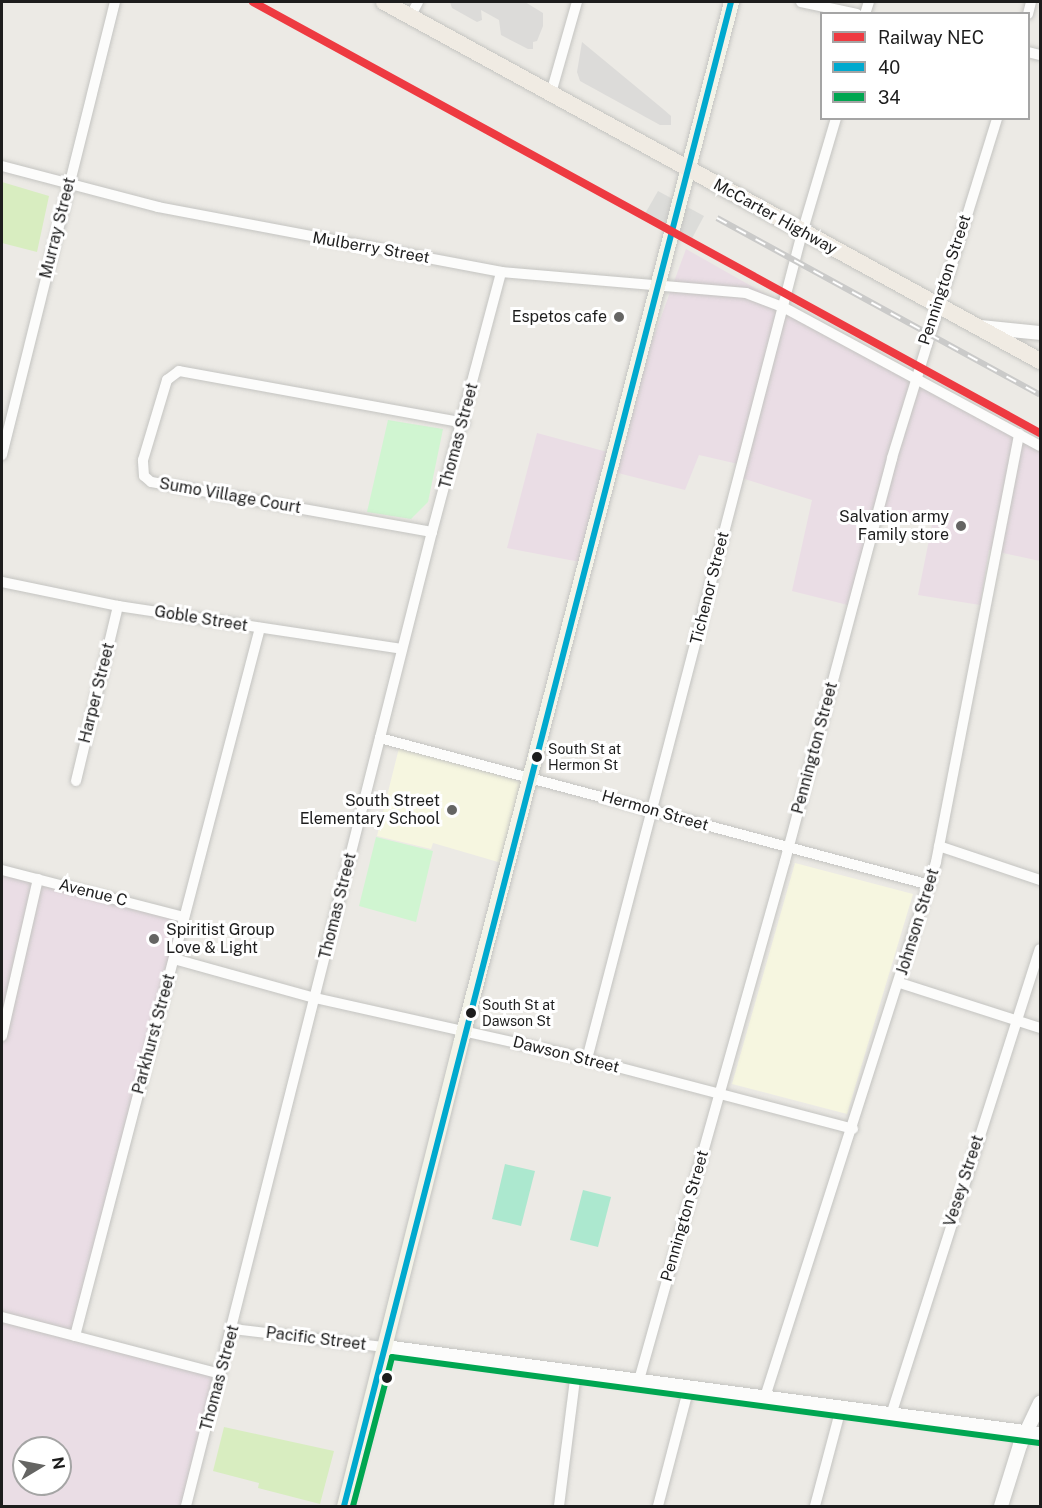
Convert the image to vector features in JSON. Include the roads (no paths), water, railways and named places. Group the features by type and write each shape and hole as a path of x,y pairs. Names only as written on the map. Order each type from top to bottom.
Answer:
{"main road":[{"name":"McCarter Highway","path":"384,2 414,9 551,93 802,233 937,303 1041,361"},
{"path":"344,1506 463,1030 532,776 657,287 685,167 730,2"}],"street":[{"name":"Murray Street","path":"2,455 115,2"},
{"path":"551,93 576,2"},
{"path":"801,2 848,12"},
{"name":"Tichenor Street","path":"587,1059 802,233 835,120"},
{"name":"Pennington Street","path":"639,1380 788,849 915,376 996,120"},
{"name":"Mulberry Street","path":"2,166 209,218 501,272 746,293 783,307 915,376 1041,446"},
{"name":"Thomas Street","path":"186,1506 233,1329 402,649 432,532 464,423 501,272"},
{"path":"980,327 1041,333"},
{"name":"Sumo Village Court","path":"432,532 152,482 144,476 143,459 167,380 179,371 464,423"},
{"name":"Johnson Street","path":"765,1397 930,885 1019,434"},
{"name":"Goble Street","path":"2,582 118,606 402,649"},
{"name":"Harper Street","path":"76,781 118,606"},
{"name":"Parkhurst Street","path":"75,1336 260,628"},
{"name":"Hermon Street","path":"380,738 532,776 652,812 930,885"},
{"path":"939,846 1041,880"},
{"name":"Avenue C","path":"2,870 184,917"},
{"path":"2,1036 38,879"},
{"name":"Vesey Street","path":"891,1414 1041,949"},
{"name":"Dawson Street","path":"174,959 315,998 587,1059 853,1129"},
{"path":"900,983 1041,1028"},
{"path":"2,1317 221,1374"},
{"name":"Pacific Street","path":"233,1329 576,1371 1034,1433"},
{"path":"559,1506 576,1371"},
{"path":"658,1506 689,1386"},
{"path":"1001,1506 1034,1433 1041,1403"},
{"path":"815,1506 841,1408"}],"railway":[{"path":"717,218 1040,395"}],"rail line":[{"name":"NEC","path":"253,2 1040,433"}],"place":[{"name":"Espetos cafe","path":"619,317"},
{"name":"Salvation army Family store","path":"961,526"},
{"name":"South St at Hermon St","path":"537,757"},
{"name":"South Street Elementary School","path":"452,810"},
{"name":"Spiritist Group Love & Light","path":"154,939"},
{"name":"South St at Dawson St","path":"471,1013"}]}
